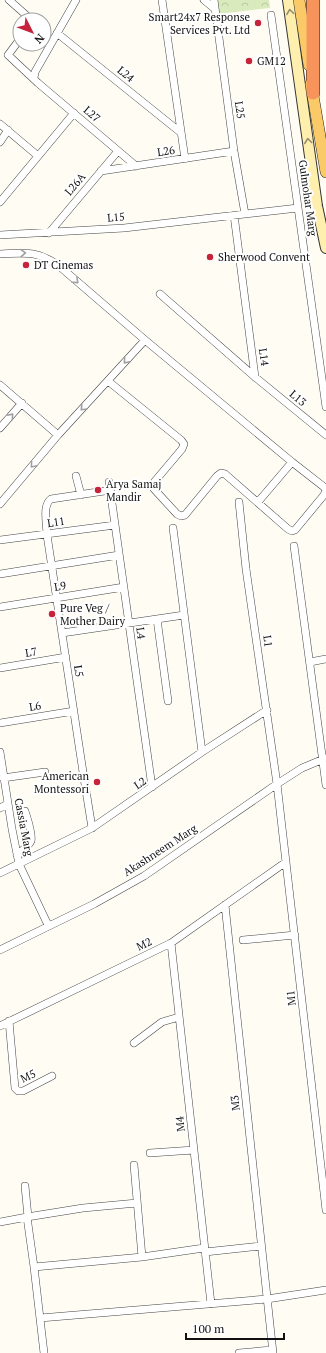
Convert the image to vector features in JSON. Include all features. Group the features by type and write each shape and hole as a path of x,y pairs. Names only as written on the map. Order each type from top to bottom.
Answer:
{"highway":[{"path":"313,0 313,93"}],"main road":[{"path":"288,0 316,206 326,248"},
{"path":"299,0 326,172"}],"street":[{"path":"9,0 23,12"},
{"path":"34,78 35,72 76,0"},
{"path":"162,0 184,159"},
{"path":"204,0 215,9"},
{"name":"L25","path":"214,0 234,152 245,214"},
{"name":"Gulmohar Marg","path":"271,16 326,407"},
{"name":"L24","path":"57,33 180,132"},
{"name":"L27","path":"12,50 8,55 38,83 136,166"},
{"path":"0,202 74,113"},
{"path":"0,124 38,156"},
{"path":"0,142 8,130"},
{"name":"L26A","path":"49,233 118,150"},
{"name":"L26","path":"101,171 234,152"},
{"name":"L15","path":"0,235 124,228 298,208"},
{"name":"L14","path":"234,216 255,377"},
{"path":"0,254 32,253 46,257 58,265 145,340 324,487 326,490 324,495 295,530 292,531 225,474 221,473 185,515 181,516 177,514 154,490 153,486 155,481 182,449 184,444 181,440 108,382"},
{"name":"L14","path":"160,294 255,377"},
{"path":"0,504 58,435 145,340"},
{"name":"L13","path":"255,377 326,436"},
{"path":"0,385 58,435"},
{"path":"0,428 22,403"},
{"path":"258,502 292,462"},
{"path":"76,476 81,495 110,490"},
{"name":"L4","path":"109,482 152,787"},
{"name":"L5","path":"81,495 51,500 45,506 47,535 92,828"},
{"name":"L1","path":"239,502 277,784"},
{"name":"L11","path":"0,540 116,525"},
{"path":"172,528 202,752"},
{"path":"294,546 324,758 326,785"},
{"path":"0,574 120,555"},
{"name":"L9","path":"0,607 124,587"},
{"path":"62,633 184,615"},
{"path":"156,619 168,701"},
{"name":"L7","path":"0,668 66,658"},
{"path":"310,662 326,659"},
{"name":"L2","path":"0,873 92,828 202,752 267,710"},
{"name":"L6","path":"0,722 74,711"},
{"name":"Cassia Marg","path":"0,752 3,778 19,864 48,925"},
{"name":"Akashneem Marg","path":"0,950 48,925 94,904 144,876 277,784 302,768 324,758"},
{"path":"3,778 45,772"},
{"name":"M1","path":"277,784 326,1210"},
{"path":"0,808 8,804"},
{"path":"17,855 28,845 32,836 25,811"},
{"name":"M2","path":"0,1026 171,943 286,862"},
{"name":"M3","path":"225,906 273,1351"},
{"path":"243,940 295,935"},
{"name":"M4","path":"171,943 211,1304"},
{"path":"134,1043 162,1022 179,1017"},
{"name":"M5","path":"9,1022 15,1088 18,1091 23,1091 52,1076"},
{"path":"150,1153 194,1150"},
{"path":"134,1165 142,1257"},
{"path":"25,1186 27,1217 44,1353"},
{"path":"0,1222 83,1208 137,1203"},
{"path":"34,1267 261,1246"},
{"path":"40,1318 267,1299 326,1290"},
{"path":"239,1353 273,1351"}],"green space":[{"path":"214,0 269,0 270,8 217,14"}],"place":[{"name":"Smart24x7 Response Services Pvt. Ltd","path":"258,23"},
{"name":"GM12","path":"249,61"},
{"name":"Sherwood Convent","path":"210,257"},
{"name":"DT Cinemas","path":"26,265"},
{"name":"Arya Samaj Mandir","path":"98,490"},
{"name":"Pure Veg / Mother Dairy","path":"52,614"},
{"name":"American Montessori","path":"97,782"}]}
